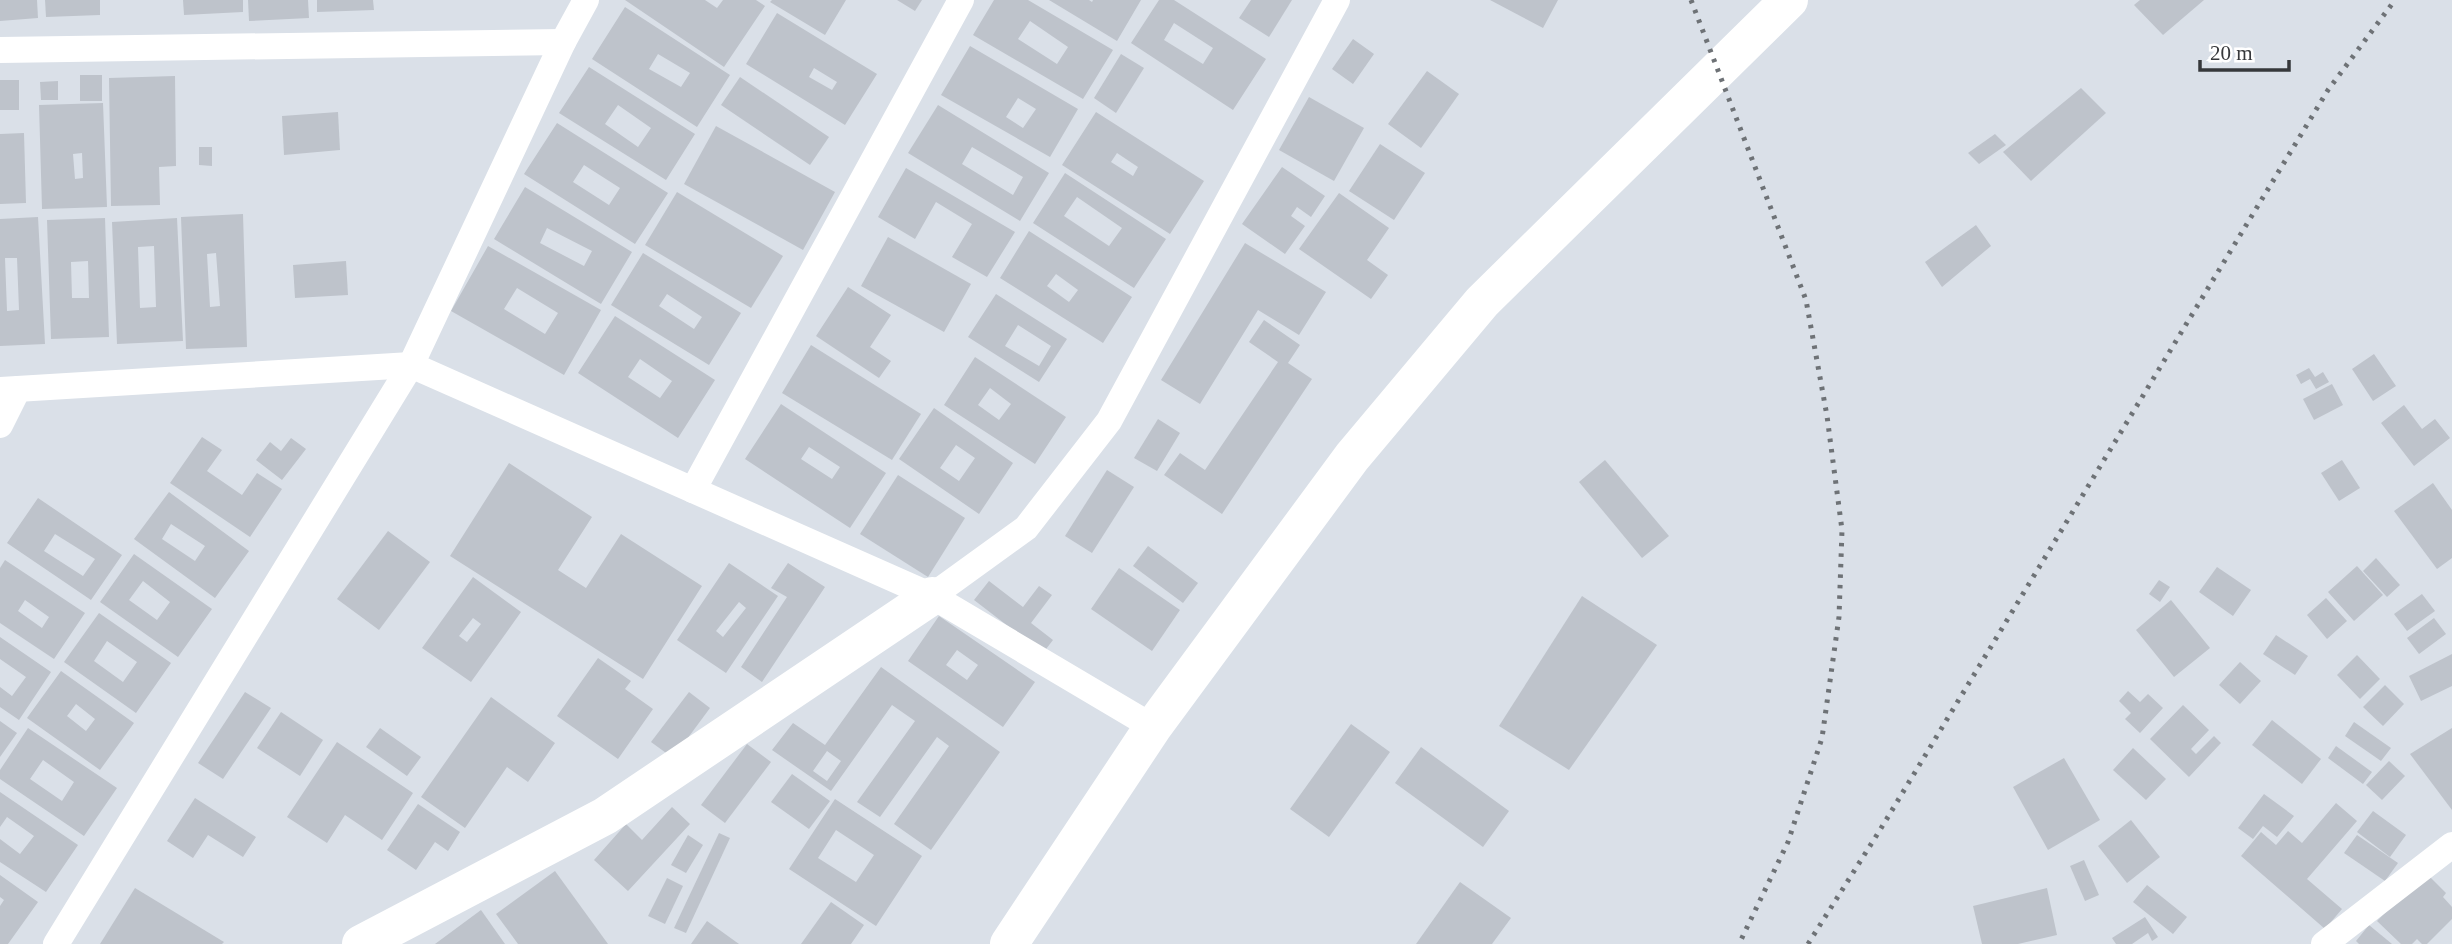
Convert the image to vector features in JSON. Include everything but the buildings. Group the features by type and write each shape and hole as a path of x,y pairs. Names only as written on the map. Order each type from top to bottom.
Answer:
{"main road":[{"path":"1009,944 1153,727 1352,457 1482,302 1789,0"},
{"path":"361,944 606,816 932,596"}],"street":[{"path":"56,944 411,365 563,42 586,0"},
{"path":"692,490 961,0"},
{"path":"932,596 1026,528 1109,421 1337,0"},
{"path":"0,50 563,42"},
{"path":"0,425 9,390 411,365 932,596 1153,727"},
{"path":"2324,944 2452,845"}],"railway":[{"path":"1691,0 1806,300 1827,416 1842,530 1839,617 1822,738 1788,842 1739,944"},
{"path":"1808,944 1880,830 2328,90 2395,0"}]}
